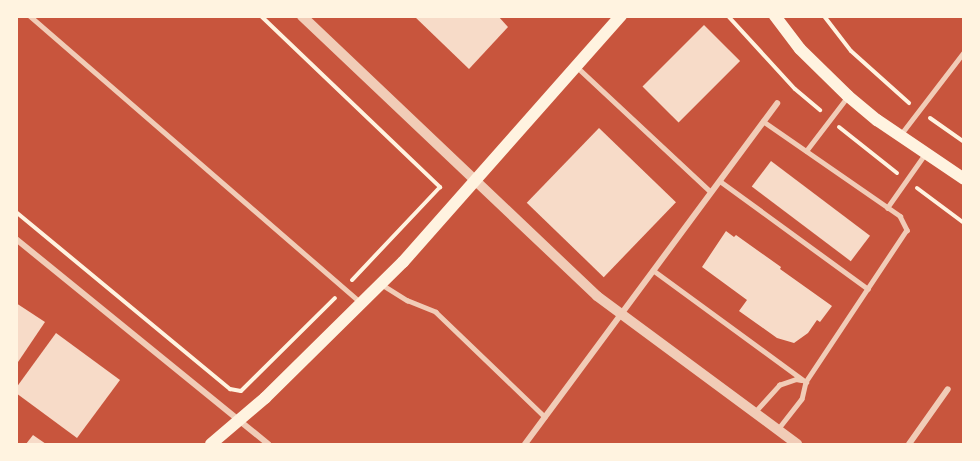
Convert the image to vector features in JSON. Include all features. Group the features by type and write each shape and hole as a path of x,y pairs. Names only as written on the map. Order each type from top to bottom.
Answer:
{"main road":[{"path":"211,444 265,398 381,284 476,182 621,16"},
{"path":"775,16 800,49 848,96 899,136 963,179"}],"street":[{"path":"302,16 597,296 797,444"},
{"path":"525,444 777,103"},
{"path":"16,239 268,444"},
{"path":"909,444 948,389"}],"lane":[{"path":"30,16 362,303"},
{"path":"899,136 963,52"},
{"path":"577,67 711,192"},
{"path":"806,151 848,96"},
{"path":"763,121 900,216 907,230 806,382 802,399 778,430"},
{"path":"887,207 925,154"},
{"path":"720,181 868,289"},
{"path":"653,270 806,382"},
{"path":"381,284 407,300 436,312 545,417"},
{"path":"753,413 779,385 796,379 806,382"}],"path":[{"path":"16,212 230,389 241,391 344,288 440,187 261,16"},
{"path":"824,16 851,51 898,95 963,142"}],"building":[{"path":"414,16 498,16 508,27 469,69"},
{"path":"704,25 740,61 679,123 642,87"},
{"path":"599,128 676,202 604,277 527,203"},
{"path":"771,161 870,236 851,261 752,187"},
{"path":"726,231 734,237 736,235 832,306 820,322 817,320 808,333 794,343 777,338 739,311 747,300 702,267"},
{"path":"16,303 45,322 16,365"},
{"path":"56,333 120,380 77,438 16,393 16,388"},
{"path":"33,435 46,444 26,444"}]}
